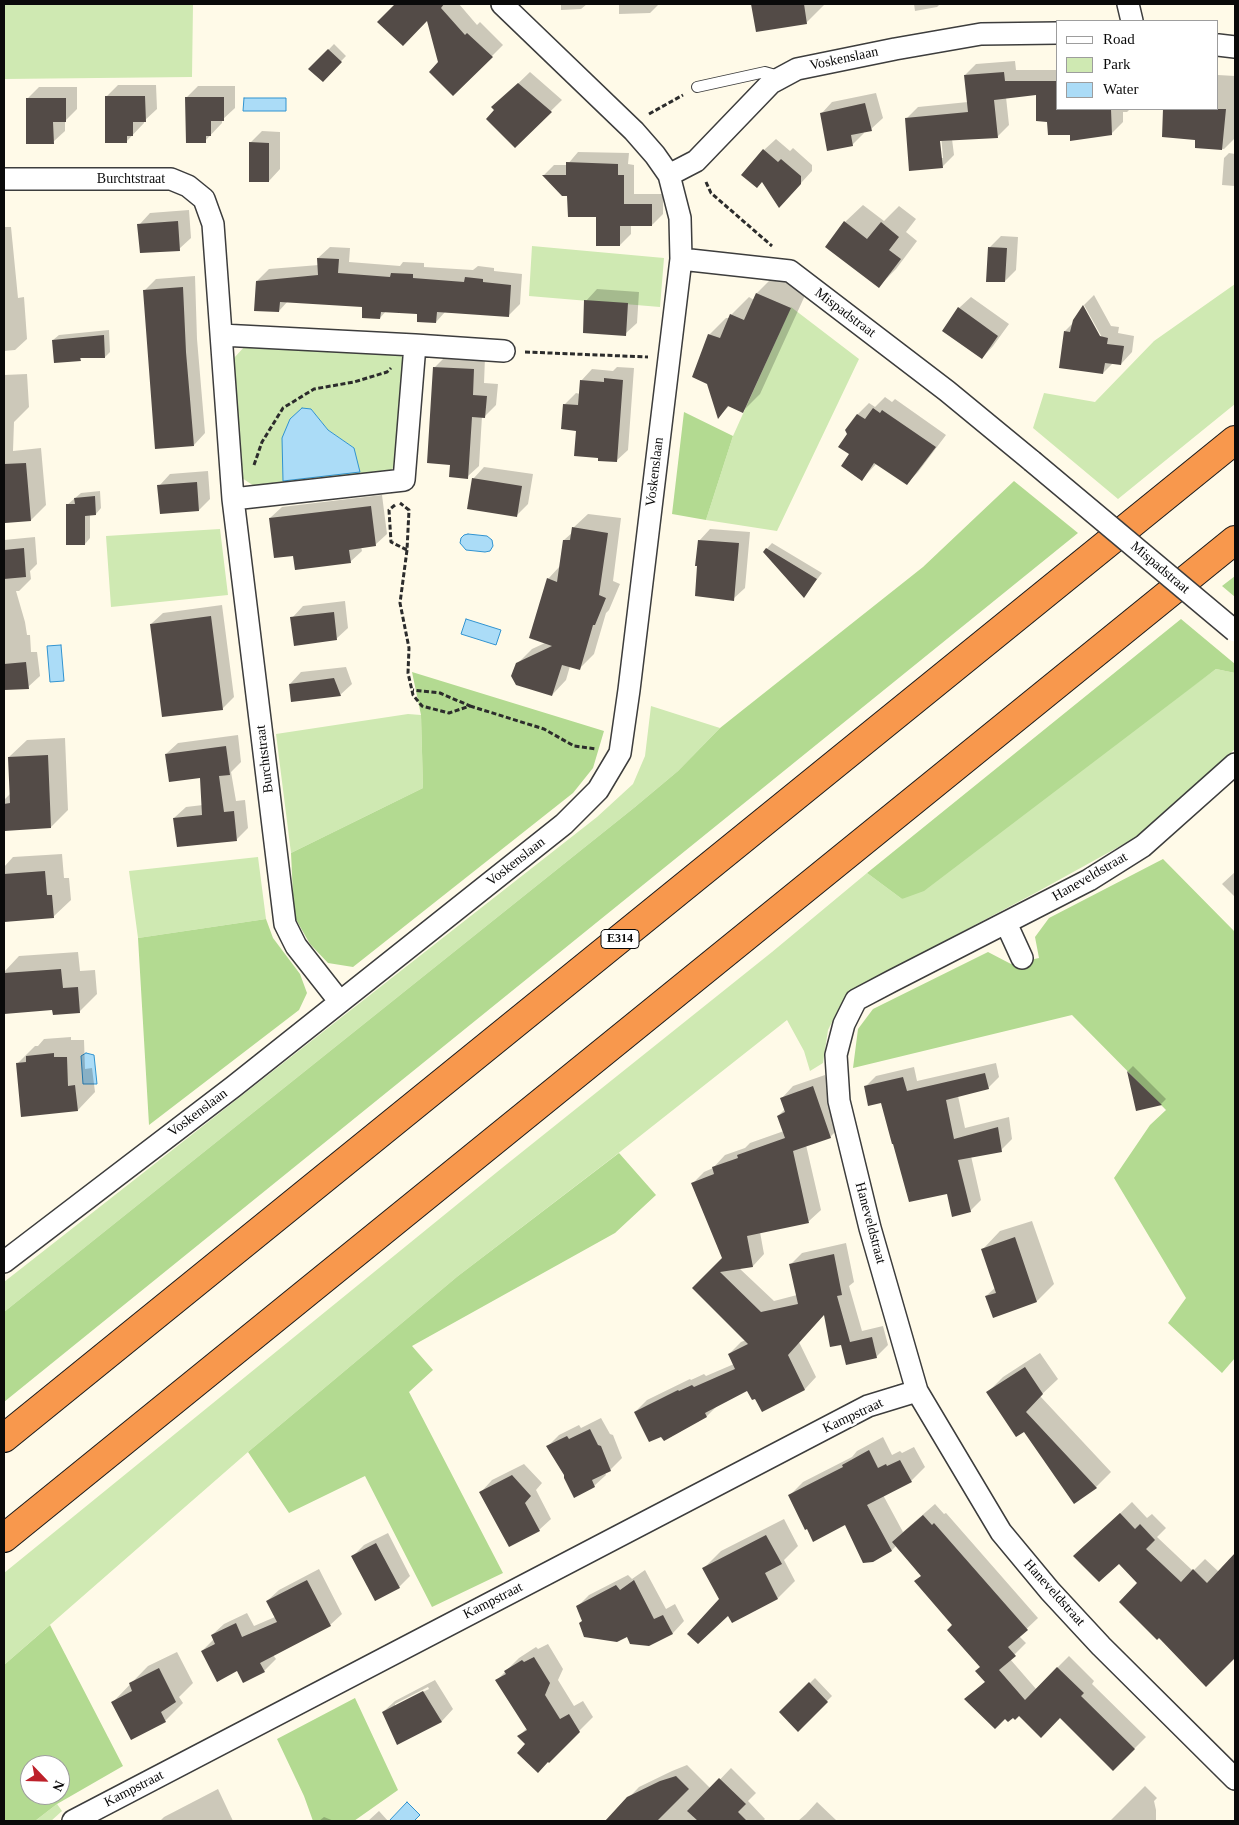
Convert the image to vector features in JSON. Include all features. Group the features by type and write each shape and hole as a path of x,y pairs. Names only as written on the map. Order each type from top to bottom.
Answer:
{"highway":[{"name":"E314","path":"4,1438 1235,440"},
{"path":"4,1538 1235,540"}],"street":[{"path":"502,4 634,131 669,175 680,218 682,259"},
{"path":"1128,4 1132,20"},
{"name":"Voskenslaan","path":"669,175 696,160 771,84 797,69 895,48 981,34 1056,33"},
{"path":"1219,45 1235,47"},
{"name":"Burchtstraat","path":"4,178 171,179 188,186 204,199 213,224 221,335 285,924 296,946 340,1002"},
{"name":"Voskenslaan","path":"4,1262 226,1093 564,824 598,790 620,753 682,259"},
{"name":"Mispadstraat","path":"682,259 790,271 947,391 1235,631"},
{"path":"221,335 504,351"},
{"path":"238,499 404,480 415,346"},
{"name":"Haneveldstraat","path":"1235,764 1143,846 1088,880 856,1000 844,1024 836,1056 841,1110 870,1228 917,1390 1007,1540 1050,1591 1095,1639 1235,1779"},
{"path":"1006,923 1022,958"},
{"name":"Kampstraat","path":"73,1821 868,1406 917,1390"}],"lane":[{"path":"697,87 765,72 782,77"}],"path":[{"path":"646,115 697,87"},
{"path":"704,178 711,193 775,249"},
{"path":"238,499 262,442 283,408 314,389 354,382 387,372 415,346"},
{"path":"504,351 669,358"},
{"path":"407,550 391,542 388,510 398,502 409,510 407,550 400,603 409,648 408,673 413,695 422,706 449,713 470,706"},
{"path":"413,690 440,693 470,706 544,729 574,746 620,753"}],"green space":[{"path":"4,4 193,4 192,77 4,79"},
{"path":"532,246 664,258 660,307 529,296"},
{"path":"1235,284 1235,404 1118,499 1033,428 1044,393 1095,402 1154,341"},
{"path":"791,307 859,359 777,531 706,520 733,436"},
{"path":"245,346 397,352 404,358 397,464 388,473 257,488 242,478 232,371 234,358","holes":["311,409 328,430 354,448 283,481"]},
{"path":"684,412 733,436 706,520 672,514"},
{"path":"1014,481 1078,533 4,1402 4,1312 635,807 678,771 720,728 923,567"},
{"path":"220,529 228,595 111,607 106,536"},
{"path":"1235,576 1235,597 1222,586"},
{"path":"1181,619 1235,664 1235,673 1216,669 924,891 902,899 867,873"},
{"path":"1216,669 1235,673 1235,749 1142,834 856,988 837,1012 828,1030 823,1063 810,1071 804,1051 787,1020 616,1155 458,1276 248,1452 4,1665 4,1573 502,1168 772,952 867,873 902,899"},
{"path":"412,672 604,731 593,768 573,793 353,967 328,963 310,944 294,916 291,853 423,788 421,715"},
{"path":"651,706 720,728 678,771 635,807 4,1312 4,1282 597,817 633,784 645,756"},
{"path":"408,714 421,715 423,788 291,853 276,734"},
{"path":"258,857 266,919 138,938 129,871"},
{"path":"1163,859 1235,932 1235,1358 1222,1373 1168,1323 1186,1298 1114,1178 1150,1125 1166,1110 1072,1015 853,1068 858,1029 873,1009 988,952 1011,964 1039,958 1035,937 1049,918"},
{"path":"266,919 273,938 300,974 307,993 299,1010 149,1125 138,938"},
{"path":"619,1153 656,1195 615,1233 412,1346 433,1370 409,1392 503,1573 432,1607 365,1476 289,1513 248,1452 458,1276"},
{"path":"50,1625 123,1766 70,1797 70,1755 20,1755 20,1805 56,1805 35,1821 4,1821 4,1665"},
{"path":"355,1698 398,1790 354,1821 313,1821 304,1796 277,1739"},
{"path":"56,1805 62,1811 51,1821 35,1821"}],"water":[{"path":"244,98 286,98 286,111 243,111"},
{"path":"302,408 311,409 328,430 354,448 360,472 283,481 282,438 290,419"},
{"path":"468,534 487,536 492,540 493,546 490,551 466,550 460,543 461,538"},
{"path":"466,619 501,630 496,645 461,634"},
{"path":"61,645 64,681 50,682 47,646"},
{"path":"86,1053 94,1055 97,1084 83,1084 81,1056"},
{"path":"407,1802 420,1815 414,1821 389,1821"}],"building":[{"path":"395,4 444,4 441,8 465,35 467,33 493,57 453,96 429,72 438,62 427,21 403,46 377,22"},
{"path":"751,4 804,4 807,24 756,32"},
{"path":"328,49 342,62 323,82 308,69"},
{"path":"1004,72 1005,81 1056,81 1056,110 1111,110 1112,135 1070,141 1070,135 1048,135 1047,122 1036,121 1036,95 994,100 998,138 940,141 943,168 909,171 905,118 968,112 964,75"},
{"path":"518,83 552,112 515,148 486,119 494,110 491,107"},
{"path":"105,96 145,96 146,122 133,122 133,136 127,136 127,143 105,143"},
{"path":"185,97 224,97 224,121 211,121 211,136 206,136 206,143 186,143"},
{"path":"26,98 66,98 66,122 53,122 54,144 26,144"},
{"path":"865,103 872,131 851,135 853,146 827,151 820,113"},
{"path":"1226,109 1222,150 1195,148 1195,140 1162,137 1163,110"},
{"path":"249,142 269,143 269,182 249,182"},
{"path":"763,149 778,162 781,159 801,176 801,184 779,208 762,182 757,188 741,175"},
{"path":"566,162 618,164 618,175 624,175 624,204 652,204 652,226 620,226 620,246 596,246 596,217 568,217 567,196 562,196 542,175 566,175"},
{"path":"178,221 180,251 140,253 137,224"},
{"path":"844,221 867,239 881,222 899,237 889,250 901,259 879,288 825,247"},
{"path":"988,247 1007,248 1005,282 986,282"},
{"path":"317,258 339,259 338,273 390,277 391,273 413,274 413,278 464,282 465,277 483,279 483,282 511,285 509,317 437,312 436,323 417,322 417,314 381,312 380,319 362,318 362,307 280,302 279,312 254,311 256,281 318,275"},
{"path":"183,287 194,446 155,449 143,290"},
{"path":"756,293 791,308 743,413 728,406 718,419 707,384 692,377 708,334 720,338 730,314 744,320"},
{"path":"584,300 628,303 626,336 583,333"},
{"path":"1083,305 1100,336 1108,338 1107,344 1124,346 1121,365 1105,363 1103,374 1059,368 1064,331 1070,332 1073,320"},
{"path":"958,307 998,336 982,359 942,331"},
{"path":"104,335 105,358 80,358 81,361 54,363 52,340"},
{"path":"433,367 474,369 473,395 487,396 485,418 472,417 468,479 449,477 450,465 427,463"},
{"path":"604,378 623,380 617,462 598,461 598,458 574,456 576,431 561,429 563,404 578,405 580,380 604,382"},
{"path":"873,408 880,413 882,410 936,447 907,485 874,463 862,481 841,466 849,454 838,447 847,434 845,430 857,414 865,419"},
{"path":"26,463 31,521 5,523 4,464"},
{"path":"472,478 522,486 517,517 467,509"},
{"path":"197,482 199,511 160,514 157,485"},
{"path":"95,496 96,515 85,516 85,545 66,545 66,504 75,504 74,498"},
{"path":"371,506 376,546 349,550 351,563 295,570 293,556 274,558 269,518"},
{"path":"572,527 608,533 599,595 606,598 595,625 593,625 580,670 562,665 552,696 516,685 511,676 516,663 552,646 529,638 547,578 557,582 563,540 570,540"},
{"path":"698,540 739,543 734,601 695,596 697,566 695,566"},
{"path":"24,548 26,577 4,579 4,550"},
{"path":"766,548 817,579 804,598 763,552"},
{"path":"334,612 337,640 294,646 290,617"},
{"path":"211,616 223,710 162,717 150,624"},
{"path":"26,662 29,689 4,690 4,664"},
{"path":"334,678 341,696 291,702 289,684"},
{"path":"226,746 230,775 219,776 224,812 234,811 237,841 177,847 173,818 202,815 200,778 169,782 165,754"},
{"path":"48,755 51,828 4,831 4,804 10,803 8,757"},
{"path":"45,871 47,895 52,895 54,918 4,922 4,874"},
{"path":"61,969 63,988 78,987 80,1013 53,1015 52,1010 4,1014 4,973"},
{"path":"54,1053 54,1057 67,1057 68,1086 75,1085 78,1111 21,1117 16,1063 26,1062 26,1056"},
{"path":"1127,1071 1162,1105 1136,1111"},
{"path":"985,1073 989,1089 946,1100 954,1139 998,1127 1002,1152 958,1160 971,1212 952,1217 947,1194 909,1202 881,1103 868,1106 864,1086 903,1077 907,1091"},
{"path":"813,1086 831,1138 793,1151 809,1223 747,1236 753,1267 720,1272 761,1312 798,1304 789,1264 834,1254 842,1295 837,1296 850,1342 872,1337 877,1358 846,1365 841,1345 830,1347 824,1315 788,1355 805,1390 762,1412 755,1399 752,1400 747,1391 705,1413 707,1417 664,1441 661,1437 649,1442 634,1412 678,1390 692,1385 694,1387 735,1369 728,1354 748,1344 692,1288 722,1258 691,1183 714,1174 712,1167 738,1158 737,1155 785,1138 777,1116 785,1112 780,1098"},
{"path":"1015,1237 1037,1302 993,1318 985,1296 996,1293 981,1249"},
{"path":"1025,1367 1043,1394 1026,1412 1097,1488 1074,1504 1024,1432 1016,1437 986,1392"},
{"path":"590,1429 598,1445 601,1446 611,1471 592,1480 595,1487 574,1498 564,1475 546,1446 567,1436 569,1439"},
{"path":"869,1450 878,1468 900,1460 912,1482 867,1505 892,1551 873,1562 863,1563 845,1525 813,1542 788,1495 843,1467 842,1465"},
{"path":"512,1475 531,1496 525,1503 540,1531 509,1547 479,1492"},
{"path":"1120,1513 1135,1529 1140,1524 1155,1540 1146,1549 1181,1582 1193,1569 1207,1583 1235,1553 1235,1658 1206,1687 1159,1638 1157,1640 1119,1602 1137,1583 1119,1564 1099,1582 1073,1556"},
{"path":"923,1515 932,1525 934,1523 1028,1630 1008,1647 1016,1656 999,1670 1025,1700 1057,1667 1084,1693 1081,1696 1135,1749 1113,1771 1060,1718 1041,1738 1019,1716 1015,1720 1013,1718 1008,1722 1005,1719 995,1729 964,1699 985,1682 975,1671 980,1667 947,1630 952,1625 914,1581 921,1576 892,1542"},
{"path":"766,1535 782,1564 765,1573 778,1599 732,1623 728,1616 698,1644 687,1634 719,1599 702,1568"},
{"path":"376,1543 400,1588 375,1601 351,1556"},
{"path":"307,1580 331,1626 260,1663 265,1672 243,1683 237,1671 217,1682 201,1651 215,1644 211,1635 236,1623 242,1637 277,1622 266,1601"},
{"path":"634,1580 654,1619 663,1615 673,1634 649,1646 630,1644 627,1637 617,1642 584,1637 579,1623 582,1621 576,1606 616,1585 620,1590"},
{"path":"534,1657 550,1683 545,1695 560,1719 569,1714 580,1732 538,1773 517,1753 525,1744 517,1736 527,1730 495,1680 506,1674 504,1671 522,1660 524,1662"},
{"path":"159,1668 176,1702 161,1712 166,1722 131,1740 111,1702 132,1691 129,1683"},
{"path":"809,1682 828,1702 798,1732 779,1712"},
{"path":"423,1691 442,1722 397,1745 382,1712"},
{"path":"676,1776 689,1789 657,1821 605,1821 627,1797 660,1781"},
{"path":"719,1778 746,1804 738,1812 747,1821 698,1821 687,1811"}]}
